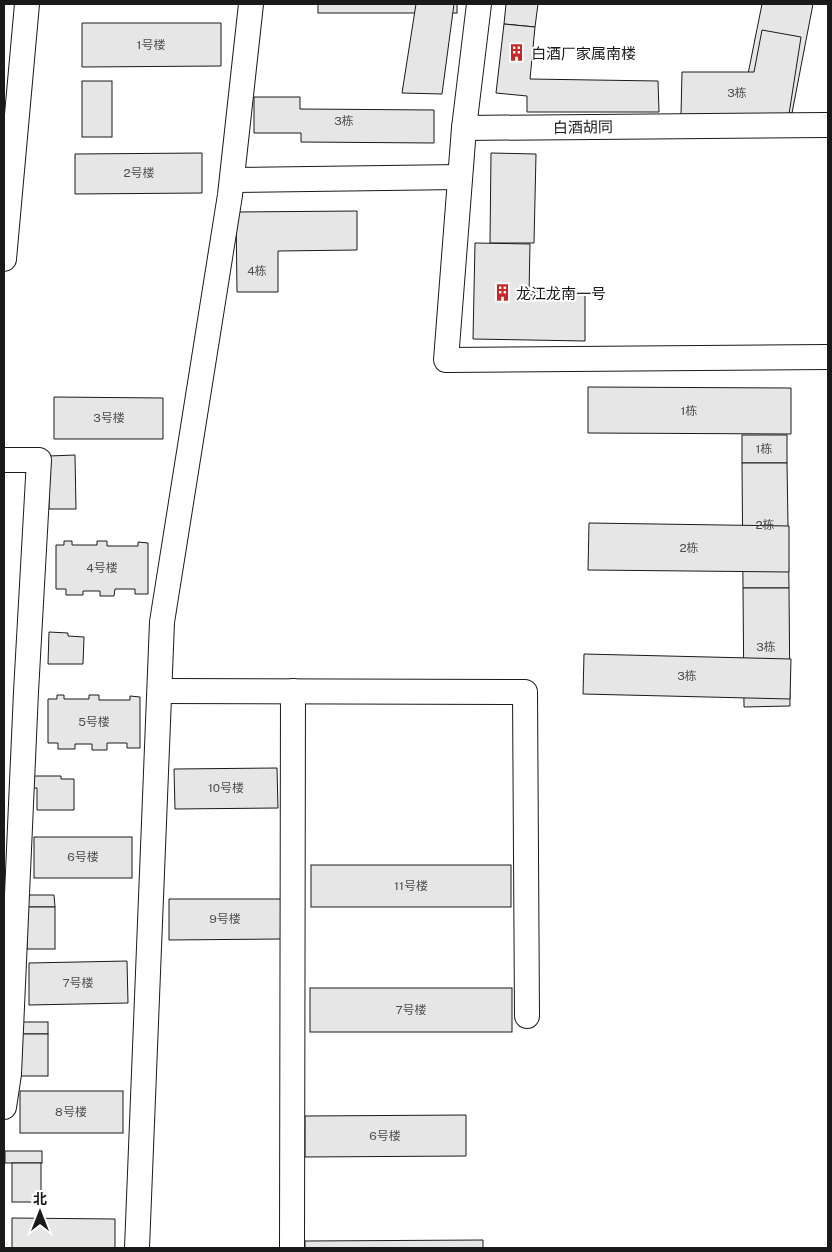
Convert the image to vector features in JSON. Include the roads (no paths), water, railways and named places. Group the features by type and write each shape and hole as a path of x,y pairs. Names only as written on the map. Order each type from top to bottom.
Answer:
{"lane":[{"path":"4,259 27,4"},
{"path":"138,1248 162,622 232,180 251,4"},
{"path":"479,4 464,128 446,360 828,357"},
{"name":"白酒胡同","path":"464,128 828,125"},
{"path":"232,180 460,177"},
{"path":"4,460 39,460 9,1074 4,1107"},
{"path":"160,691 526,692 527,1016"},
{"path":"292,1248 293,691"}],"place":[{"name":"白酒厂家属南楼","path":"517,53"},
{"name":"龙江龙南一号","path":"502,293"}]}
